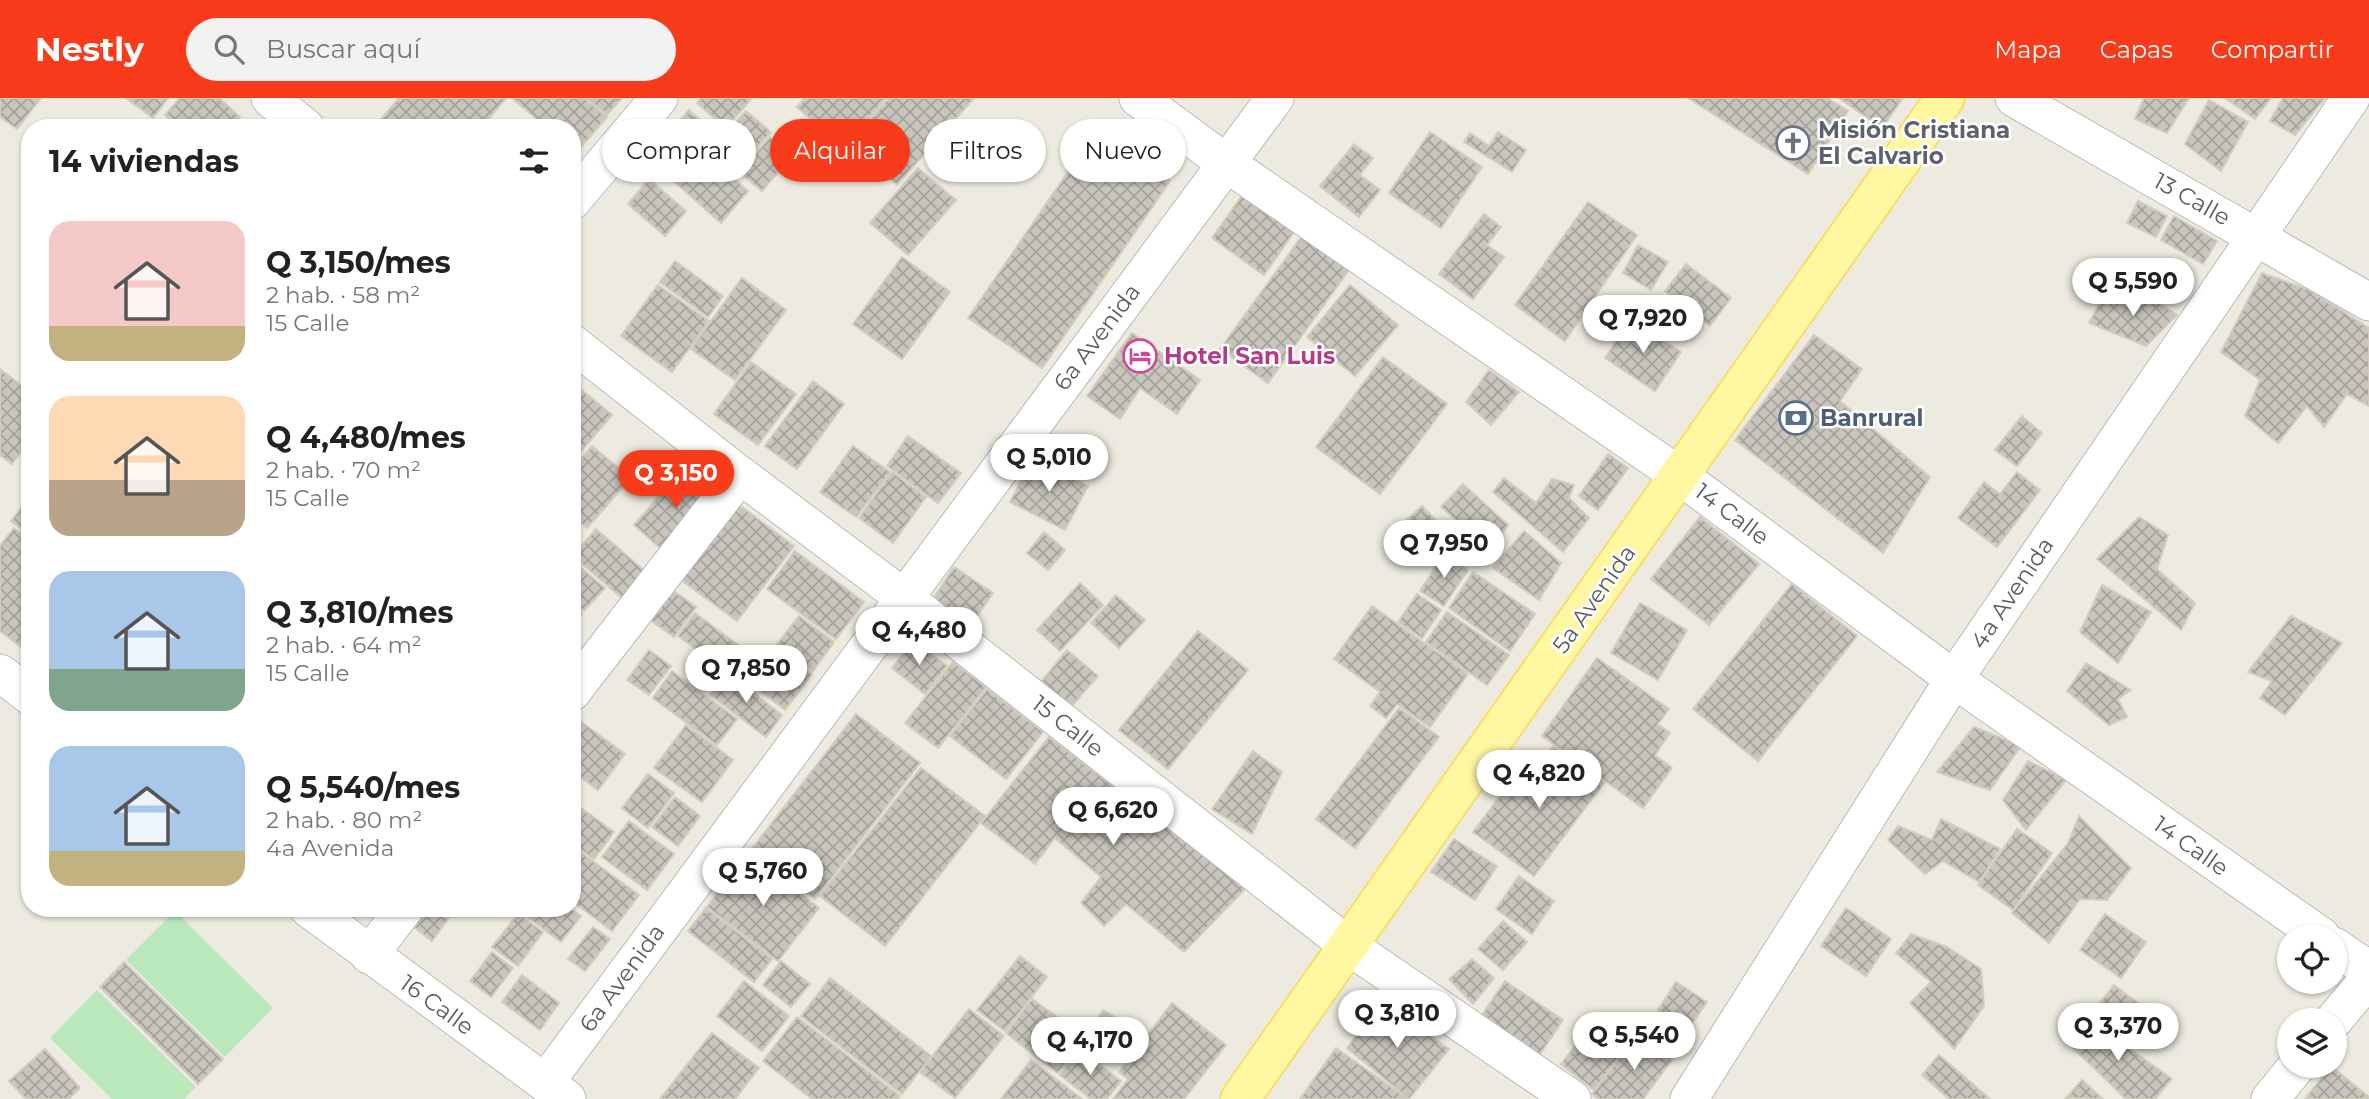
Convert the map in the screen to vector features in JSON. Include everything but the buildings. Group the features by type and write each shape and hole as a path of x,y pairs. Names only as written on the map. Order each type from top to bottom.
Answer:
{"main road":[{"name":"5a Avenida","path":"1240,1099 1350,947 1945,98"}],"street":[{"path":"270,98 295,119"},
{"path":"581,190 659,98"},
{"name":"14 Calle","path":"1138,98 1226,163 1680,476 1954,679 2303,924"},
{"name":"6a Avenida","path":"556,1091 903,597 1275,98"},
{"name":"13 Calle","path":"2014,98 2369,302"},
{"name":"4a Avenida","path":"1689,1099 1954,679 2351,98"},
{"name":"15 Calle","path":"581,350 740,475 903,597 1350,947 1572,1099"},
{"path":"581,680 740,475"},
{"path":"0,673 21,689"},
{"name":"16 Calle","path":"320,917 556,1091"},
{"path":"369,955 398,917"},
{"path":"2347,955 2369,970"},
{"path":"2344,1008 2369,978"},
{"path":"2270,1099 2287,1078"}],"green space":[{"path":"169,917 181,917 273,1008 225,1057 126,960"},
{"path":"97,990 196,1087 184,1099 112,1099 50,1038"}],"place":[{"name":"Misión Cristiana El Calvario","path":"1793,143"},
{"name":"Hotel San Luis","path":"1140,356"},
{"name":"Banrural","path":"1796,418"}]}
